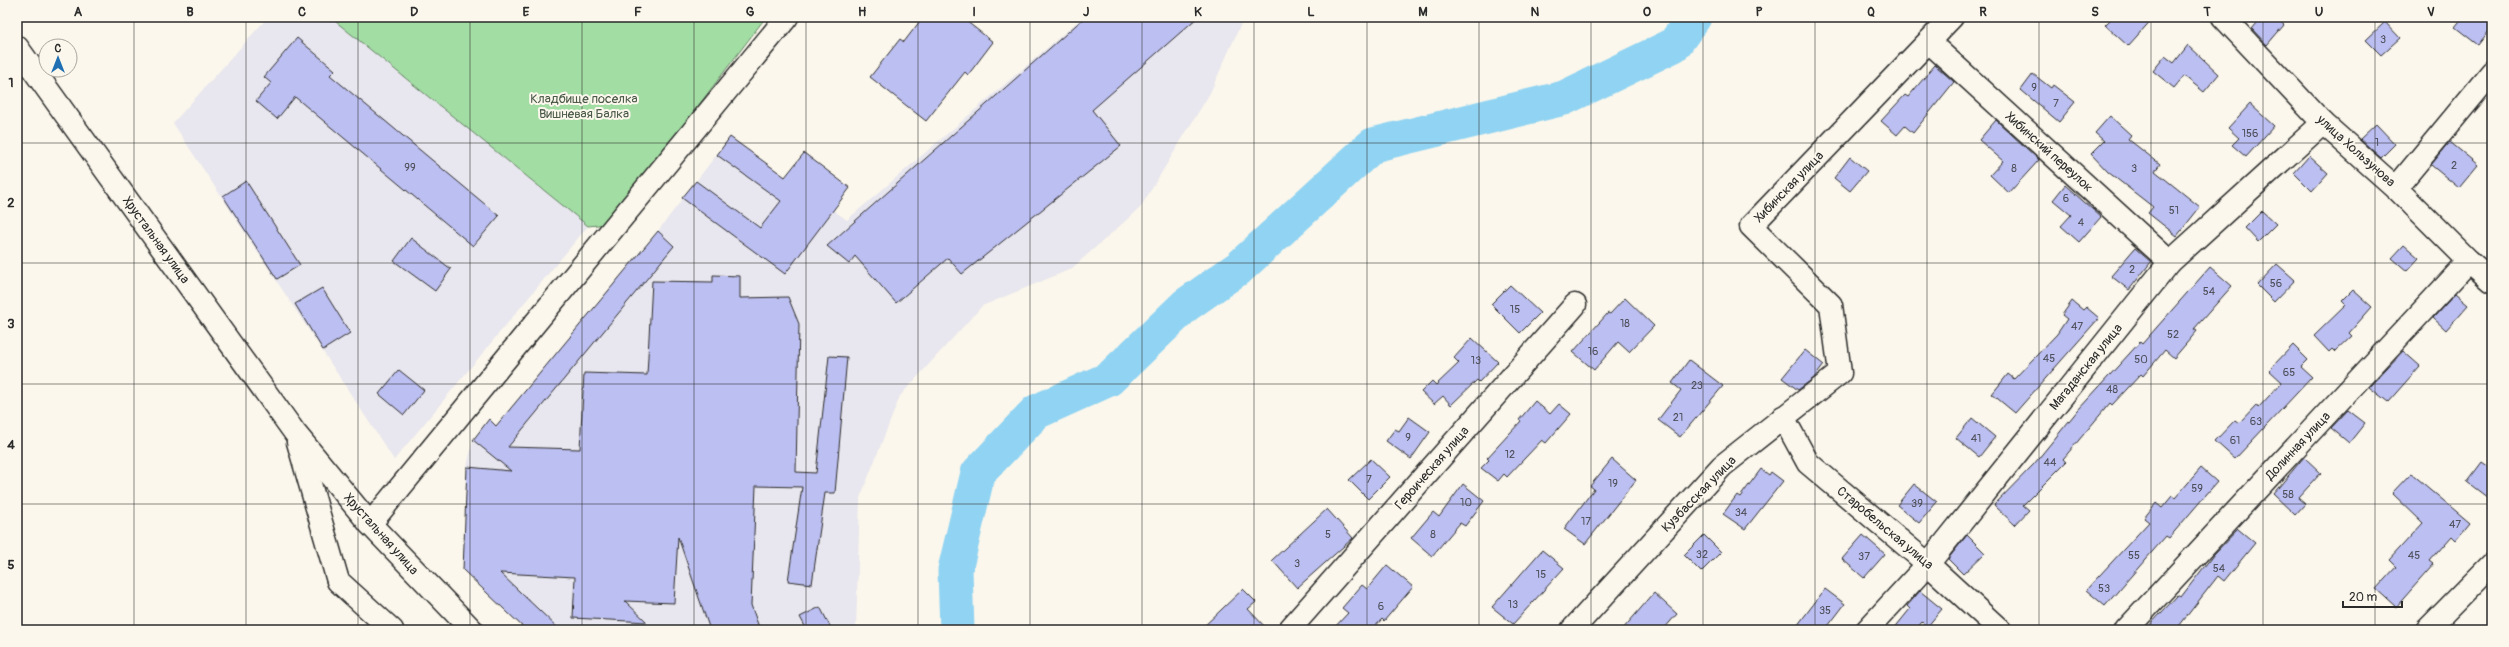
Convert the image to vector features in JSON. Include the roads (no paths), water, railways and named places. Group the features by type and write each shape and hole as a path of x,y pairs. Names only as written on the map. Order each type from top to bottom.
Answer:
{"street":[{"path":"370,524 787,17"},
{"name":"Хибинская улица","path":"1840,373 1831,305 1750,226 1952,17"},
{"name":"улица Хользунова","path":"2229,19 2323,123 2396,188 2469,261 2492,281"},
{"name":"Хибинский переулок","path":"1929,42 2170,262"},
{"name":"Хрустальная улица","path":"17,47 295,433 370,524 472,630"},
{"path":"2396,188 2492,72"},
{"name":"Магаданская улица","path":"1867,630 1928,564 2170,262 2323,123"},
{"name":"Долинная улица","path":"2126,630 2469,261"},
{"name":"Героическая улица","path":"1289,630 1574,305"},
{"name":"Кузбасская улица","path":"1572,630 1722,466 1840,373"},
{"name":"Старобельская улица","path":"1783,417 1808,463 1928,564 2000,630"},
{"name":"Хрустальная улица","path":"295,433 338,581 392,630"},
{"path":"2427,630 2492,564"}],"waterway":[{"path":"957,630 955,570 978,473 1036,412 1109,379 1186,305 1240,267 1373,145 1564,98 1674,45 1694,17"}],"park label":[{"name":"Кладбище поселка Вишневая Балка","path":"584,106"}]}
